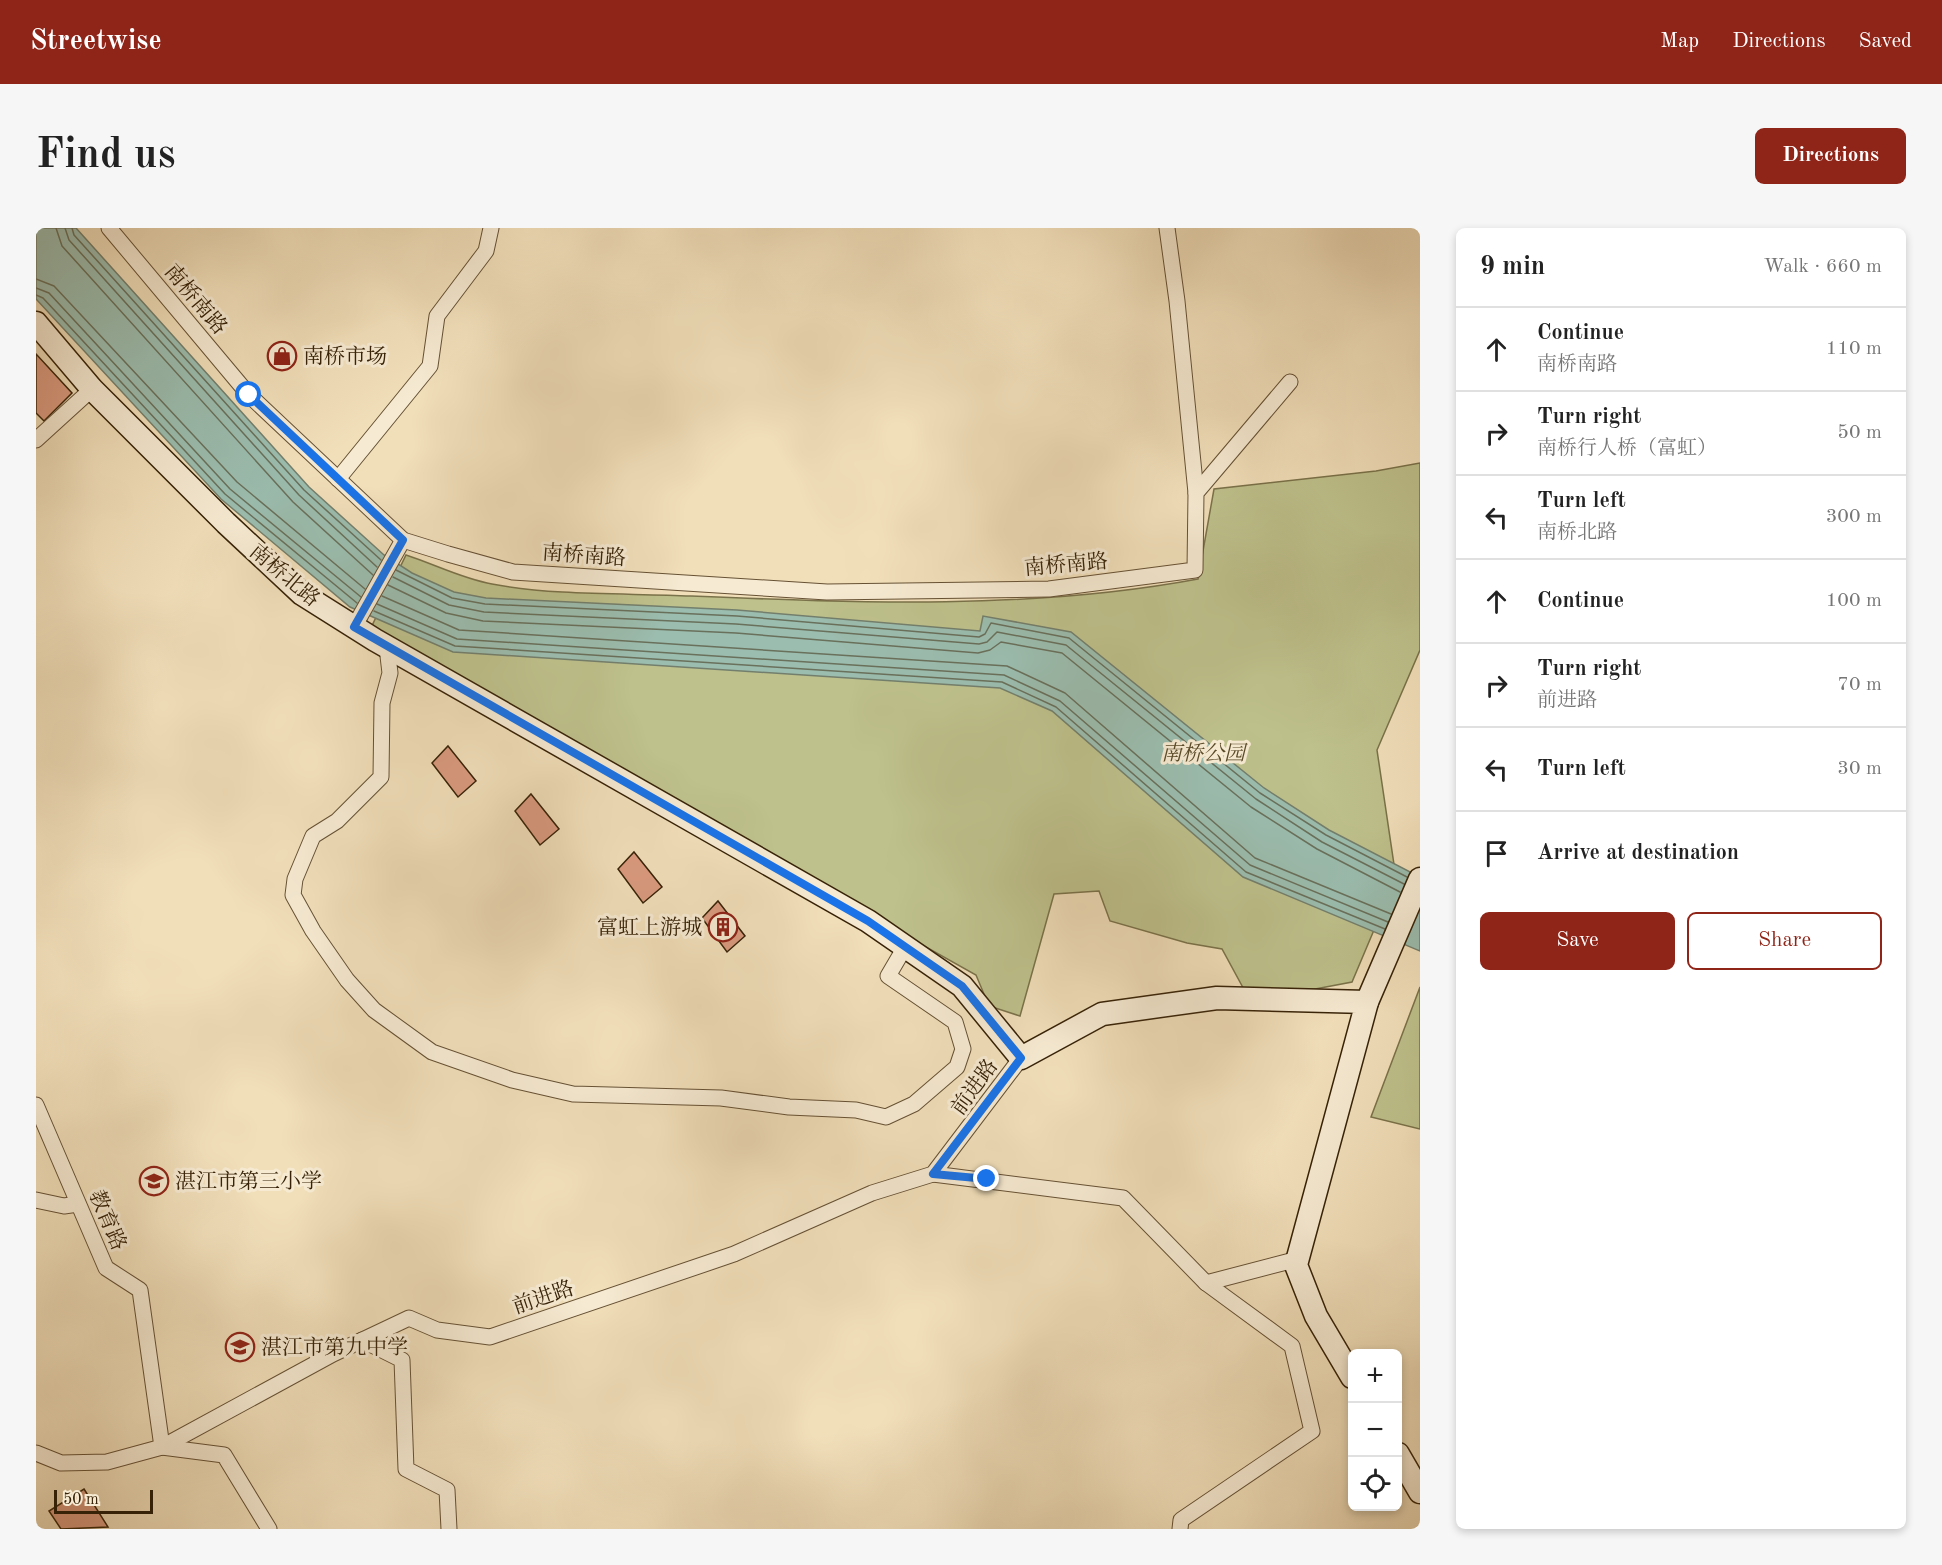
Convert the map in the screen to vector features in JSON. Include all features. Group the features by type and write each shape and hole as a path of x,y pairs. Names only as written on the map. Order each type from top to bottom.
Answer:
{"street":[{"name":"南桥南路","path":"109,228 249,395 403,540 513,572 827,592 1049,589 1195,570 1197,493"},
{"path":"338,479 430,366 437,316 486,251 490,228"},
{"path":"1167,228 1197,493"},
{"name":"南桥北路","path":"36,323 92,389 226,523 302,594 354,627 868,921 962,986 1021,1058"},
{"path":"1197,493 1290,382"},
{"path":"36,440 92,389"},
{"path":"354,627 403,540"},
{"path":"388,656 390,673 382,703 381,777 337,821 313,836 295,879 293,895 313,931 354,988 374,1010 432,1052 512,1080 573,1094 721,1098 789,1107 856,1110 886,1117 914,1104 957,1067 963,1048 955,1022 888,976 905,947"},
{"path":"1348,1369 1316,1316 1296,1265 1367,1002 1418,883"},
{"path":"1021,1058 1102,1014 1217,998 1367,1002"},
{"name":"前进路","path":"36,1453 61,1463 107,1462 162,1447 362,1340 409,1318 437,1330 490,1337 734,1254 872,1193 933,1174 1021,1058"},
{"name":"教育路","path":"36,1105 106,1268 140,1290 162,1447"},
{"path":"933,1174 1123,1198 1206,1283 1292,1346 1312,1431 1181,1520 1179,1529"},
{"path":"36,1200 64,1206 78,1204"},
{"path":"1206,1283 1298,1259"},
{"path":"362,1340 402,1360 406,1469 447,1490 449,1529"},
{"path":"162,1447 224,1455 269,1529"},
{"path":"1400,1457 1420,1492"}],"green space":[{"name":"南桥公园","path":"1420,463 1420,650 1377,750 1396,878 1352,982 1310,990 1247,995 1222,949 1187,943 1110,921 1099,891 1054,894 1020,1016 989,1006 976,975 368,634 406,555 470,579 541,591 818,601 1009,600 1073,596 1198,579 1214,489 1376,471"},
{"path":"1420,987 1420,1129 1371,1117"}],"water":[{"path":"36,228 76,228 309,487 384,555 412,573 454,592 486,598 737,610 980,631 983,616 1071,632 1264,788 1329,830 1420,877 1420,951 1243,877 1052,711 1000,688 453,652 350,607 221,499 36,299"}],"building":[{"path":"36,354 72,393 44,421 36,413"},
{"path":"448,746 476,781 458,797 432,763"},
{"path":"531,794 559,829 540,845 515,811"},
{"name":"富虹上游城","path":"634,852 662,887 643,903 618,869"},
{"name":"富虹上游城","path":"718,901 745,936 727,952 702,918"},
{"path":"84,1489 108,1527 61,1529 49,1511"}],"place":[{"name":"南桥市场","path":"282,356"},
{"name":"富虹上游城","path":"723,927"},
{"name":"湛江市第三小学","path":"154,1181"},
{"name":"湛江市第九中学","path":"240,1347"}],"route":[{"path":"249,395 403,540 354,627 868,921 962,986 1021,1058 933,1174 987,1179"}]}
